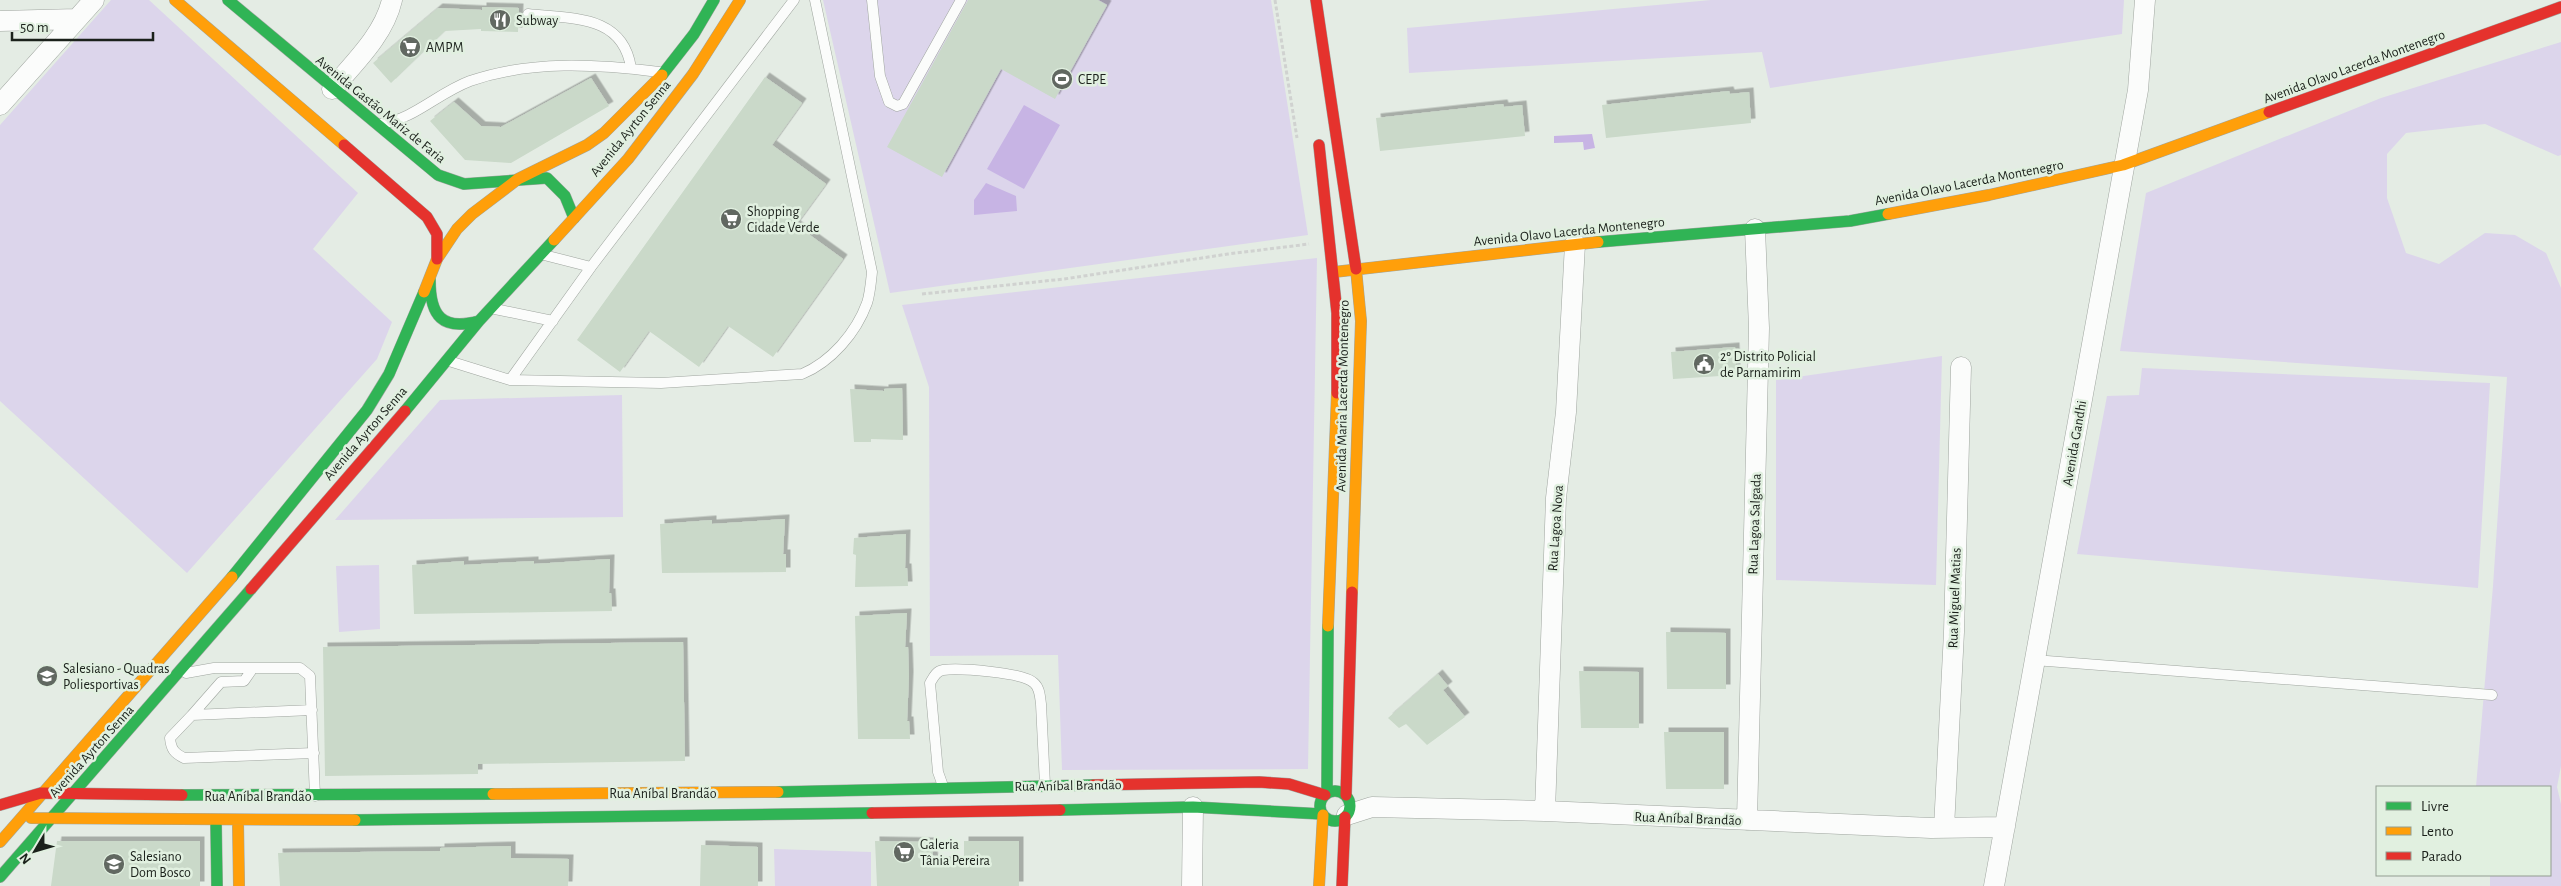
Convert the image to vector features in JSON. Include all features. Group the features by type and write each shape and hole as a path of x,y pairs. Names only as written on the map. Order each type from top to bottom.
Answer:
{"main road":[{"path":"175,0 427,217 437,234 437,259"},
{"name":"Avenida Gastão Mariz de Faria","path":"228,0 332,90 449,182 471,186 518,179 547,178 565,196 574,218"},
{"name":"Avenida Ayrton Senna","path":"0,842 41,793 217,596 367,410 392,367 430,280 437,259 446,243 472,214 518,179 587,145 604,133 665,72 694,34 714,0"},
{"name":"Avenida Ayrton Senna","path":"0,877 174,679 447,360 478,321 628,159 682,90 740,0"},
{"name":"Avenida Maria Lacerda Montenegro","path":"1316,0 1357,269 1361,326 1360,415 1342,886"},
{"name":"Avenida Olavo Lacerda Montenegro","path":"1334,272 1574,244 1850,222 1989,195 2123,165 2561,7"},
{"name":"Avenida Maria Lacerda Montenegro","path":"1317,132 1334,272 1337,313 1337,402 1328,598 1326,794"},
{"path":"430,280 429,297 438,316 447,323 458,326 478,321"},
{"name":"Rua Aníbal Brandão","path":"0,805 41,793 315,796 774,792 943,787 1259,782 1289,784 1326,794"},
{"path":"1319,886 1323,815 1320,804 1326,794 1336,791 1346,806 1333,820 1323,815"},
{"path":"639,793 639,817"},
{"name":"Rua Aníbal Brandão","path":"0,805 20,818 50,820 238,821 639,817 1193,807 1323,815"},
{"path":"216,821 217,886"},
{"path":"238,821 239,886"}],"street":[{"path":"0,105 94,0"},
{"path":"332,90 379,31 389,12 392,0"},
{"name":"Avenida Gandhi","path":"1994,886 2138,90 2146,0"},
{"path":"0,21 77,19"},
{"name":"Rua Lagoa Salgada","path":"1747,820 1759,328 1755,229"},
{"name":"Rua Lagoa Nova","path":"1545,812 1556,498 1566,412 1574,244"},
{"name":"Rua Miguel Matias","path":"1944,828 1954,622 1961,367"},
{"name":"Rua Aníbal Brandão","path":"1346,806 1944,828 2005,826"},
{"path":"1192,886 1193,807"}],"lane":[{"path":"510,380 591,267 794,0"},
{"path":"447,360 510,380 662,383 802,374 813,369 829,356 851,332 867,303 872,272 815,0"},
{"path":"872,0 880,76 889,102 897,106 903,104 961,0"},
{"path":"528,14 591,22 604,27 623,41 629,52 631,68"},
{"path":"376,125 394,122 410,115 469,82 505,72 547,66 608,66 665,72"},
{"path":"541,254 591,267"},
{"path":"490,308 553,321"},
{"path":"2034,660 2492,695"},
{"path":"174,679 186,673 200,670 253,668 300,668 306,670 310,676 315,796"},
{"path":"253,668 244,681 221,682 170,738 171,747 175,753 184,758 314,753"},
{"path":"943,787 938,772 930,683 934,675 941,670 995,672 1024,677 1034,683 1039,692 1041,704 1045,786"},
{"path":"192,715 312,710"}],"path":[{"path":"1275,0 1298,140"},
{"path":"922,294 1064,279 1228,254 1310,244 1309,235"}],"shaded area":[{"path":"111,0 149,0 358,193 313,249 392,322 377,359 187,573 0,401 0,125"},
{"name":"CEPE","path":"823,0 1271,0 1308,235 890,293"},
{"path":"1711,0 2124,0 2122,34 1770,88 1762,52 1409,73 1407,28"},
{"path":"2561,42 2561,155 2558,156 2485,124 2406,133 2387,154 2387,198 2406,253 2439,264 2485,233 2515,235 2546,253 2561,288 2561,766 2557,787 2561,804 2561,886 2490,886 2490,876 2551,876 2551,786 2476,786 2493,586 2507,377 2120,351 2146,193 2381,98"},
{"path":"1024,105 1060,125 1024,189 987,169"},
{"path":"1592,134 1595,148 1584,150 1583,142 1554,143 1554,136"},
{"path":"986,183 1016,196 1017,211 974,215 974,200"},
{"path":"1317,258 1308,769 1062,770 1058,655 930,656 929,387 902,305"},
{"path":"1942,356 1936,585 1776,580 1776,380"},
{"path":"2142,368 2490,383 2478,588 2077,554 2107,396 2139,395"},
{"path":"622,395 623,517 335,520 440,400"},
{"path":"379,565 380,629 339,632 336,566"},
{"path":"774,849 871,852 871,886 775,886"}],"building":[{"path":"968,0 1098,0 1107,5 1055,99 1001,69 942,177 887,147"},
{"name":"AMPM","path":"482,7 519,8 518,32 481,31 481,29 445,31 391,83 373,63 438,8 482,10"},
{"name":"Shopping Cidade Verde","path":"765,77 802,103 772,145 826,184 796,225 843,259 773,357 728,326 699,367 649,331 620,372 577,340"},
{"path":"591,78 609,106 511,163 465,160 430,121 454,102 481,126 501,127"},
{"path":"1729,91 1730,94 1749,92 1751,123 1606,138 1602,105"},
{"path":"1503,104 1504,107 1522,105 1525,136 1380,151 1376,118"},
{"name":"2º Distrito Policial de Parnamirim","path":"1735,347 1736,375 1673,379 1671,352"},
{"path":"902,388 903,440 871,439 871,442 854,442 850,389 884,391 884,389"},
{"path":"785,519 783,554 786,554 786,572 662,573 660,524 712,520 712,524"},
{"path":"906,534 905,568 907,568 908,586 855,587 856,555 853,554 854,538"},
{"path":"610,559 609,593 611,593 612,611 414,614 412,565 464,561 464,565 534,561 534,564"},
{"path":"907,613 905,647 908,647 907,721 909,721 910,739 858,739 855,616"},
{"path":"1666,632 1726,633 1726,689 1667,689"},
{"path":"683,642 685,761 478,764 478,774 325,776 323,647"},
{"path":"1579,671 1639,672 1639,728 1581,728"},
{"path":"1438,674 1448,686 1443,690 1465,717 1427,745 1406,724 1399,728 1388,718"},
{"path":"1664,732 1724,732 1724,789 1666,789"},
{"name":"Salesiano Dom Bosco","path":"57,841 200,841 200,886 51,886"},
{"path":"875,841 931,842 934,861 964,861 964,841 1019,841 1019,886 877,886"},
{"path":"701,845 758,847 758,886 700,886"},
{"path":"511,846 511,858 569,859 568,886 280,886 278,853 440,851 440,848"}],"traffic: fast":[{"path":"228,0 438,175 464,184 547,178 565,196 574,218"},
{"path":"662,75 694,34 714,0"},
{"path":"1598,242 1850,221 1888,214"},
{"path":"405,411 479,321 554,240"},
{"path":"430,280 432,303 441,318 456,324 479,321"},
{"path":"232,577 367,410 389,374 424,292"},
{"path":"0,877 251,589"},
{"path":"1327,793 1328,626"},
{"path":"778,792 1093,785"},
{"path":"1335,791 1341,792 1349,800 1350,806 1349,812 1341,820 1335,821 1329,820 1321,812 1320,806 1321,800 1329,792 1335,791"},
{"path":"182,795 493,794"},
{"path":"1060,810 1193,807 1322,814"},
{"path":"355,820 872,813"},
{"path":"216,821 217,886"}],"traffic: slow":[{"path":"175,0 344,145"},
{"path":"554,240 628,159 693,74 740,0"},
{"path":"424,292 437,259 457,229 472,214 518,179 587,145 604,133 662,75"},
{"path":"1888,214 1989,195 2123,165 2269,112"},
{"path":"1334,272 1598,242"},
{"path":"1352,592 1361,321 1356,269"},
{"path":"1328,626 1337,393"},
{"path":"0,842 232,577"},
{"path":"493,794 778,792"},
{"path":"1319,886 1323,815"},
{"path":"31,818 355,820"},
{"path":"238,821 239,886"}],"traffic: jam":[{"path":"1316,0 1356,269"},
{"path":"2269,112 2561,7"},
{"path":"344,145 427,217 437,234 437,259"},
{"path":"1319,145 1337,313 1337,393"},
{"path":"251,589 405,411"},
{"path":"1346,795 1352,592"},
{"path":"1093,785 1259,782 1289,784 1325,795"},
{"path":"0,805 41,793 182,795"},
{"path":"872,813 1060,810"},
{"path":"1342,886 1345,817"}],"place":[{"name":"Subway","path":"500,20"},
{"name":"AMPM","path":"410,47"},
{"name":"CEPE","path":"1062,79"},
{"name":"Shopping Cidade Verde","path":"731,219"},
{"name":"2º Distrito Policial de Parnamirim","path":"1704,364"},
{"name":"Salesiano - Quadras Poliesportivas","path":"47,676"},
{"name":"Galeria Tânia Pereira","path":"904,852"},
{"name":"Salesiano Dom Bosco","path":"114,864"}]}
